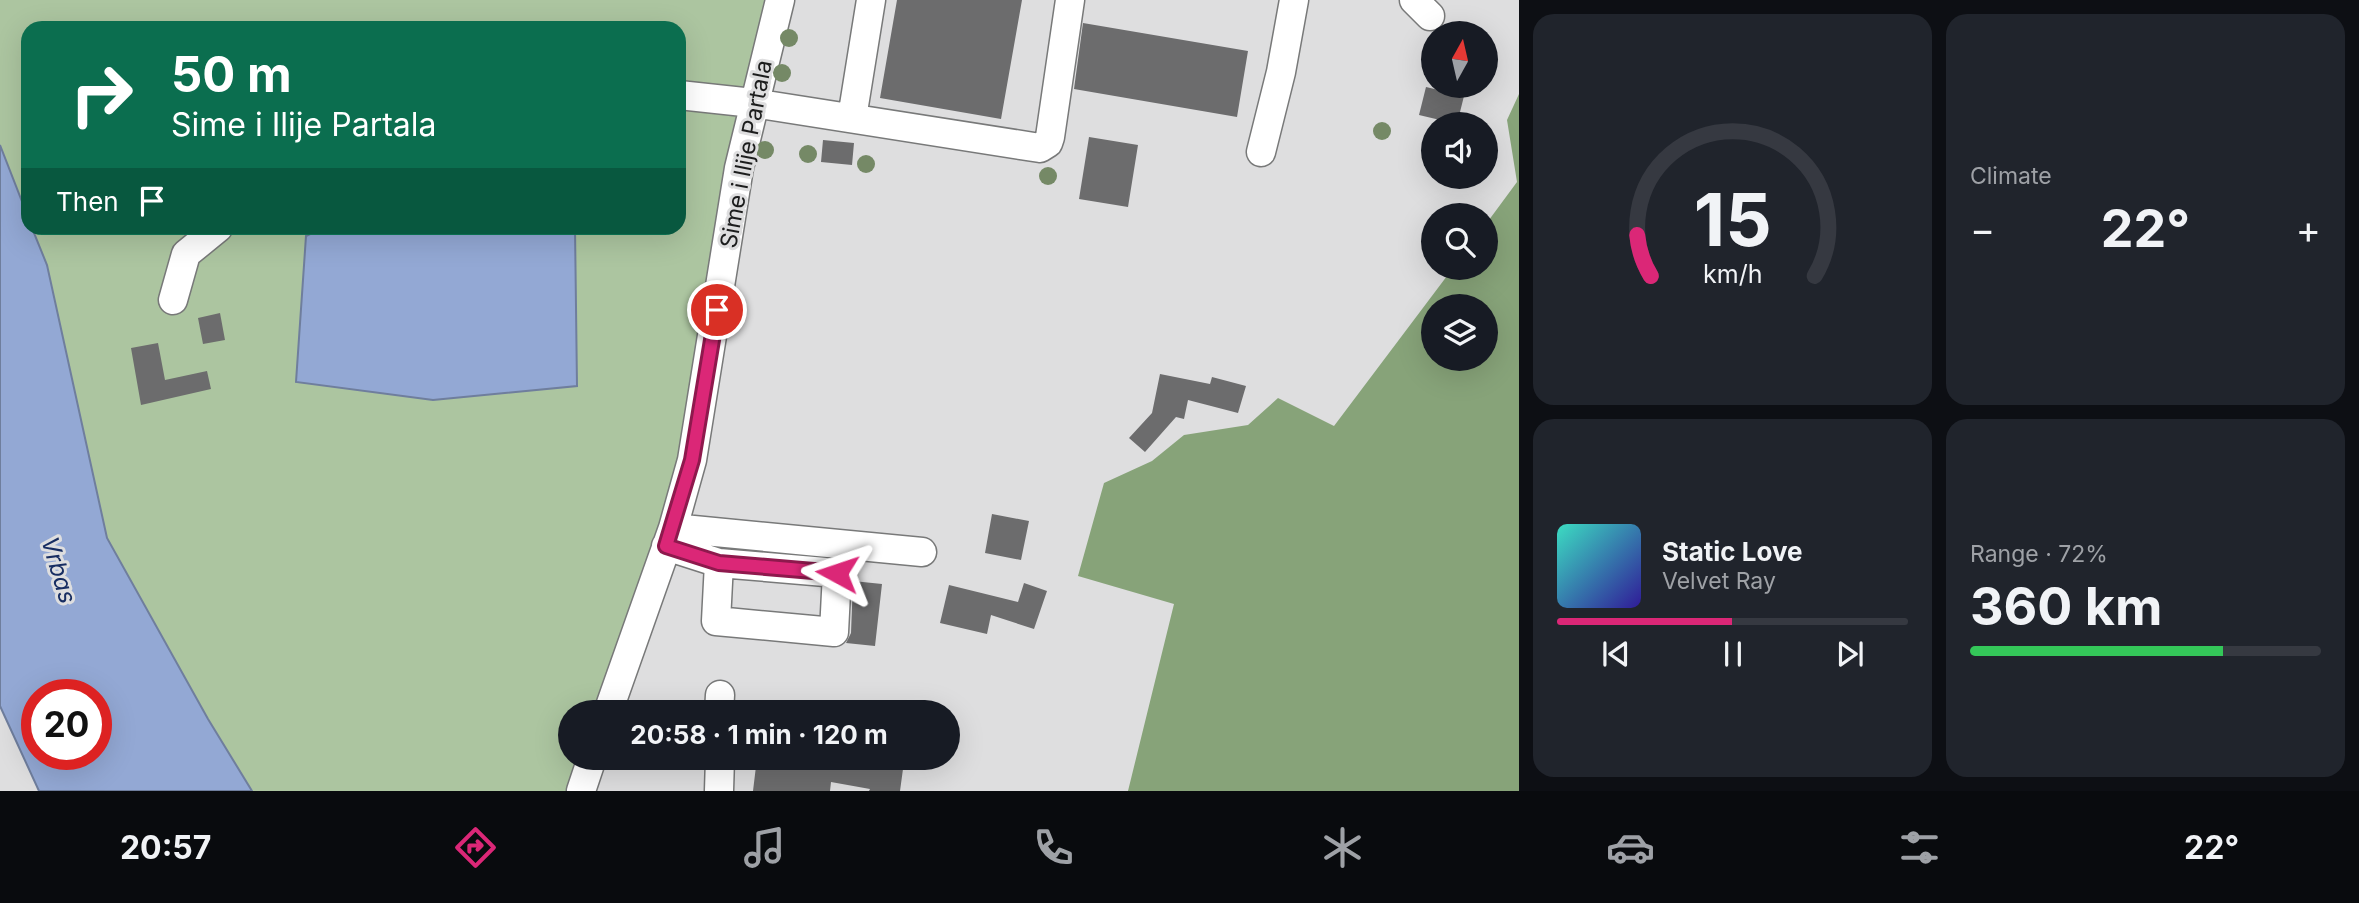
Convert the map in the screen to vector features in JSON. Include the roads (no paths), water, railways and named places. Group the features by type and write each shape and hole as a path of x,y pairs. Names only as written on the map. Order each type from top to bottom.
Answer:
{"street":[{"name":"Sime i Ilije Partala","path":"615,700 670,537 692,460 740,168 753,103 780,0"},
{"path":"852,118 870,0"},
{"path":"686,96 753,103 1040,148 1048,143 1050,137 1070,0"},
{"path":"1261,152 1281,72 1294,0"},
{"path":"173,300 187,254 210,235"},
{"path":"670,537 922,552"},
{"path":"670,537 719,563 837,573 834,632 716,621 719,563"},
{"path":"581,791 588,770"},
{"path":"719,791 720,770"}],"water":[{"name":"Vrbas","path":"0,145 21,199 21,235 35,235 47,265 107,538 208,719 252,791 39,791 29,770 112,770 112,679 21,679 21,752 0,706"},
{"path":"575,235 577,386 433,400 296,382 306,236"}]}
